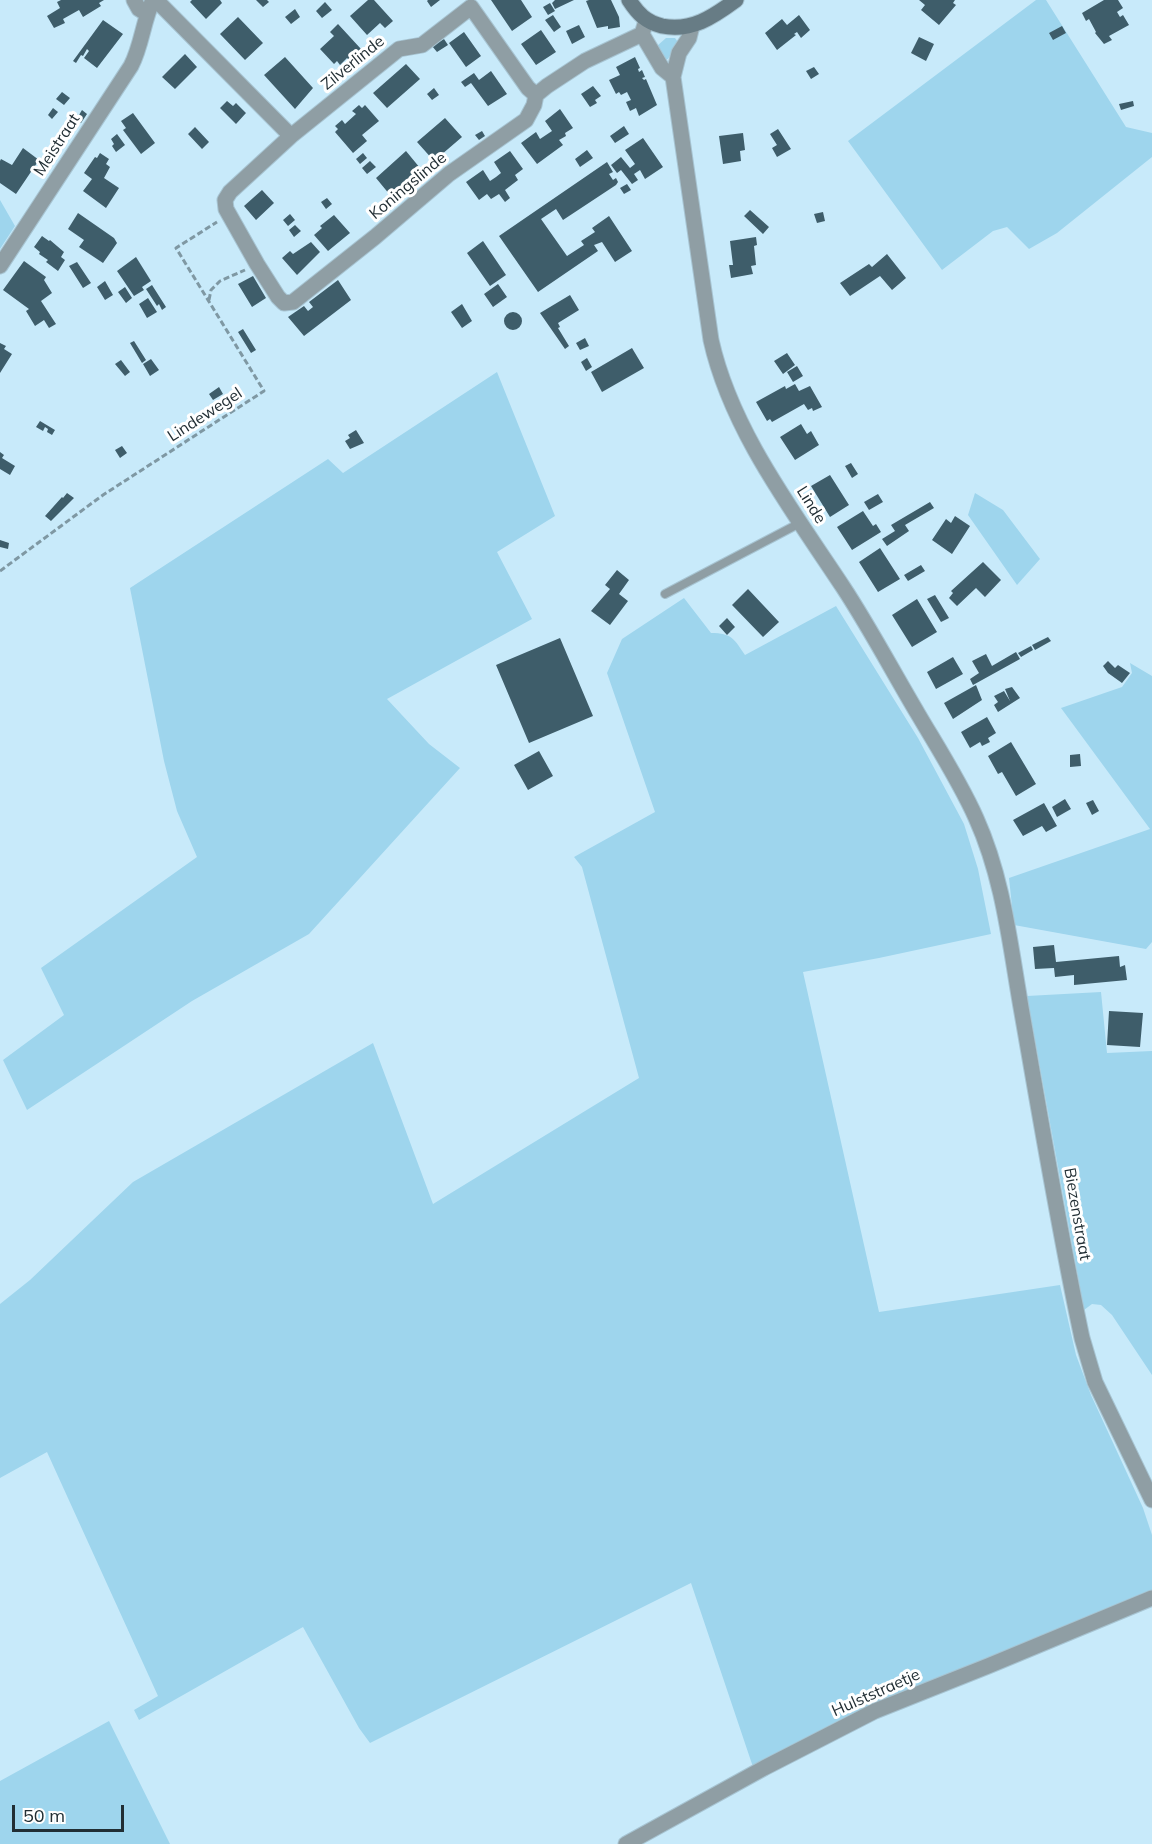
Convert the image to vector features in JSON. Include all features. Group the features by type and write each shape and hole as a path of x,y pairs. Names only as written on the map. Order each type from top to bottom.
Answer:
{"street":[{"path":"134,0 139,9 152,5 291,136"},
{"path":"630,0 662,68 673,77"},
{"path":"536,95 585,61 644,27 692,26 716,15 736,0"},
{"name":"Meistraat","path":"0,266 131,66 152,5"},
{"name":"Zilverlinde","path":"227,212 225,200 230,192 291,136 399,49 422,45 471,7 528,88 536,95"},
{"name":"Linde","path":"692,26 689,38 679,53 673,77 703,288 717,364 732,406 754,448 845,591 965,795 998,876 1008,922"},
{"name":"Koningslinde","path":"227,212 278,297 284,303 293,302 449,174 526,120 534,105 536,95"},
{"name":"Biezenstraat","path":"1008,922 1082,1338 1095,1382 1152,1500"},
{"name":"Hulststraetje","path":"626,1844 764,1768 875,1711 1152,1598"}],"lane":[{"path":"665,594 800,523"}],"path":[{"name":"Lindewegel","path":"0,570 103,495 264,391 176,248 227,212"},
{"path":"209,302 211,290 220,281 257,264"}],"shaded area":[{"path":"1036,0 1046,0 1126,127 1152,133 1152,157 1057,233 1029,249 1007,227 993,231 942,270 848,141"},
{"path":"666,38 675,38 678,42 668,59 664,60 657,46"},
{"path":"0,200 15,226 0,249"},
{"path":"497,372 555,516 497,552 532,619 387,699 429,744 460,768 309,934 192,1001 27,1110 3,1060 64,1015 41,968 197,857 177,811 164,761 130,588 328,459 343,473"},
{"path":"975,493 1003,510 1040,559 1017,585 968,515"},
{"path":"684,598 711,633 724,634 732,638 745,655 836,606 918,738 964,824 978,869 991,934 803,972 879,1312 1060,1285 1076,1355 1091,1395 1143,1508 1152,1535 1152,1595 753,1767 691,1583 370,1743 359,1728 303,1627 139,1720 134,1710 158,1696 47,1452 0,1478 0,1304 30,1280 133,1182 373,1043 433,1204 639,1078 582,867 574,857 655,812 607,673 622,639"},
{"path":"1130,663 1152,676 1152,942 1146,949 1014,925 1009,878 1150,829 1061,708 1122,687 1132,673"},
{"path":"1101,992 1107,1053 1152,1051 1152,1375 1112,1315 1101,1305 1092,1304 1084,1310 1027,996"},
{"path":"109,1721 170,1844 0,1844 0,1781"}],"building":[{"path":"61,0 104,0 99,3 101,6 83,17 79,10 63,19 65,23 54,28 47,16 60,8 57,2"},
{"path":"192,0 220,0 222,3 206,19 190,2"},
{"path":"256,0 267,0 269,2 263,7"},
{"path":"368,0 374,0 393,21 385,28 380,23 367,35 350,16"},
{"path":"428,0 440,0 431,7"},
{"path":"491,0 521,0 532,17 512,31"},
{"path":"555,0 574,0 555,9 552,3"},
{"path":"611,0 619,17 620,27 597,28 586,1"},
{"path":"919,0 955,0 953,3 956,5 939,25 921,10 925,5"},
{"path":"1104,0 1118,0 1123,8 1117,12 1120,17 1123,15 1129,25 1109,36 1112,40 1104,44 1095,33 1089,19 1086,21 1082,13"},
{"path":"325,2 332,10 322,18 316,11"},
{"path":"550,3 555,11 548,15 543,7"},
{"path":"295,9 300,17 291,24 285,17"},
{"path":"553,15 561,27 554,32 545,20"},
{"path":"799,15 810,30 801,38 797,32 777,50 765,33 782,19 787,25"},
{"path":"238,17 263,43 245,60 220,34"},
{"path":"103,20 123,34 97,68 84,58 89,51 87,49 76,63 73,61"},
{"path":"338,24 361,49 340,65 337,61 334,64 320,49 334,36 330,32"},
{"path":"579,25 585,37 572,44 566,31"},
{"path":"1062,26 1066,33 1053,40 1049,33"},
{"path":"541,30 556,52 536,65 521,44"},
{"path":"464,32 481,56 466,67 449,43"},
{"path":"919,37 934,44 926,61 911,53"},
{"path":"444,39 448,45 437,52 432,46"},
{"path":"185,54 197,67 175,89 162,77"},
{"path":"285,57 313,88 295,109 264,75"},
{"path":"635,57 640,68 639,72 642,70 645,77 642,78 646,79 657,105 639,116 636,108 630,111 626,102 631,100 627,92 621,95 619,92 616,94 609,80 620,75 616,67"},
{"path":"406,64 420,79 387,108 373,93"},
{"path":"814,67 819,74 811,79 806,71"},
{"path":"491,71 507,94 488,106 471,83 465,87 461,82 474,73 479,80"},
{"path":"593,86 601,96 595,100 597,103 590,107 581,94"},
{"path":"434,88 439,95 432,100 427,94"},
{"path":"62,92 70,98 64,105 56,99"},
{"path":"227,101 233,106 236,103 246,113 236,124 220,108"},
{"path":"1133,101 1134,106 1121,110 1119,104"},
{"path":"359,105 362,108 365,105 379,121 362,135 367,141 353,153 335,132 338,129 335,126 342,120 345,124 356,114 352,111"},
{"path":"53,108 58,112 52,119 48,115"},
{"path":"560,109 573,128 559,140 563,145 537,164 521,143 536,132 540,139 552,131 545,121"},
{"path":"82,110 87,114 81,123 76,120"},
{"path":"133,113 155,143 141,154 123,130 126,128 121,121"},
{"path":"445,118 462,137 434,161 417,142"},
{"path":"624,126 629,134 615,143 610,136"},
{"path":"195,127 209,142 202,149 188,134"},
{"path":"778,129 791,149 777,157 772,148 777,145 770,134"},
{"path":"482,131 485,136 479,140 475,135"},
{"path":"743,133 745,150 740,151 741,161 723,164 719,136"},
{"path":"117,134 125,145 116,152 111,139"},
{"path":"643,138 663,167 645,179 640,170 634,174 638,180 632,184 621,170 617,173 611,165 621,157 630,168 635,164 625,150"},
{"path":"23,148 39,160 16,194 0,183 0,161 1,159 12,165"},
{"path":"587,150 593,158 580,167 575,159"},
{"path":"406,151 420,168 411,177 413,179 402,189 400,187 390,195 376,178"},
{"path":"510,151 523,169 515,175 518,180 505,190 510,198 505,202 499,194 491,199 487,194 479,200 466,182 483,170 490,181 496,177 501,173 494,162"},
{"path":"100,153 109,159 106,164 110,167 104,178 119,188 106,208 83,191 92,179 84,173"},
{"path":"363,153 367,158 360,164 356,159"},
{"path":"370,161 376,167 367,174 362,168"},
{"path":"607,162 613,172 609,174 613,180 616,178 618,182 616,185 563,220 556,209 541,219 567,256 584,245 581,241 595,232 592,228 609,216 632,251 615,262 602,242 594,245 598,251 538,292 499,236"},
{"path":"627,184 631,190 624,194 620,188"},
{"path":"262,190 274,203 256,220 244,206"},
{"path":"327,198 332,204 326,209 321,202"},
{"path":"750,210 769,227 763,234 744,216"},
{"path":"823,212 825,221 817,223 814,214"},
{"path":"78,213 114,238 117,243 103,263 79,247 84,240 68,229"},
{"path":"290,214 295,220 288,226 283,220"},
{"path":"334,215 350,233 328,251 314,235 322,228 320,226"},
{"path":"295,225 301,231 294,237 289,230"},
{"path":"42,236 64,252 61,257 65,260 58,271 46,262 48,260 34,247"},
{"path":"756,237 757,245 754,246 756,265 751,266 753,274 731,278 729,265 733,265 730,241"},
{"path":"483,241 506,275 490,286 467,253"},
{"path":"311,242 320,252 297,275 282,258 290,251 293,254"},
{"path":"887,254 906,278 892,290 880,276 850,296 840,283 869,264 872,267"},
{"path":"136,257 151,281 142,287 144,290 134,296 117,271"},
{"path":"24,261 46,277 44,280 52,293 41,301 56,324 49,328 44,320 35,326 26,311 29,309 3,290"},
{"path":"77,262 91,283 83,288 69,266"},
{"path":"253,276 266,298 252,307 238,284"},
{"path":"338,280 351,300 304,336 288,317 304,306 308,311 313,307 309,302"},
{"path":"105,281 113,295 105,300 97,287"},
{"path":"498,284 507,297 493,307 484,294"},
{"path":"152,285 166,307 162,310 146,289"},
{"path":"125,287 132,298 126,303 118,292"},
{"path":"570,295 579,310 558,323 560,327 558,328 569,346 565,349 540,313"},
{"path":"148,298 157,312 147,318 139,304"},
{"path":"462,304 472,321 462,328 451,312"},
{"path":"513,312 519,315 522,321 519,327 513,330 507,327 504,321 507,315"},
{"path":"243,329 256,350 251,353 238,332"},
{"path":"585,338 589,346 580,350 576,343"},
{"path":"134,341 146,360 142,363 130,343"},
{"path":"0,343 6,346 4,349 12,354 0,373"},
{"path":"632,348 644,368 602,392 591,372"},
{"path":"787,353 795,365 783,374 774,361"},
{"path":"587,358 592,367 586,371 581,362"},
{"path":"151,359 159,370 150,376 143,364"},
{"path":"121,360 130,372 125,376 115,364"},
{"path":"797,366 803,376 793,382 787,372"},
{"path":"795,384 799,391 810,386 822,407 813,411 812,408 808,410 804,404 772,422 770,419 767,421 756,402 785,386 786,389"},
{"path":"219,387 223,394 213,400 209,394"},
{"path":"40,421 55,430 52,435 45,427 43,431 36,427"},
{"path":"801,424 807,434 811,431 819,445 795,460 780,437"},
{"path":"356,430 364,443 350,449 345,441 350,438 348,435"},
{"path":"122,446 127,453 120,458 115,450"},
{"path":"0,452 4,455 2,458 15,466 10,475 0,469"},
{"path":"851,463 858,474 852,478 845,466"},
{"path":"830,475 849,505 830,517 811,486"},
{"path":"67,493 74,498 51,521 45,516"},
{"path":"878,494 883,502 869,510 864,502"},
{"path":"930,502 934,508 905,525 909,531 887,546 882,539 895,531 891,525"},
{"path":"863,511 873,526 876,524 881,532 852,550 837,527"},
{"path":"955,516 970,526 952,554 932,540 946,519 951,523"},
{"path":"0,540 9,543 8,549 0,547"},
{"path":"880,548 900,579 878,592 859,562"},
{"path":"983,562 1001,580 985,597 976,588 957,606 949,598 953,593 951,591"},
{"path":"921,565 925,571 908,581 904,575"},
{"path":"617,570 629,580 619,594 628,601 610,625 591,611 610,589 605,585"},
{"path":"748,589 779,622 763,637 732,605"},
{"path":"935,595 949,618 941,622 927,599"},
{"path":"917,599 937,632 912,647 892,615"},
{"path":"727,618 735,627 727,635 719,626"},
{"path":"1048,637 1051,641 1035,650 1032,645"},
{"path":"560,638 593,716 529,743 496,665"},
{"path":"1031,646 1033,650 1021,657 1018,653"},
{"path":"1016,652 1020,659 973,685 970,679 979,673 972,661 986,654 992,666"},
{"path":"953,657 963,674 936,689 927,672"},
{"path":"1108,661 1115,668 1118,665 1130,673 1122,683 1108,673 1103,666"},
{"path":"976,685 982,700 953,719 944,703"},
{"path":"1012,687 1020,698 998,712 994,705 998,702 994,696 1004,691 1010,701 1005,689"},
{"path":"987,717 996,733 988,738 990,742 982,746 980,742 970,748 961,732"},
{"path":"1011,742 1036,784 1016,796 1002,772 998,774 988,756"},
{"path":"539,751 553,776 528,790 514,765"},
{"path":"1080,754 1081,766 1070,767 1070,755"},
{"path":"1065,799 1071,809 1057,817 1052,807"},
{"path":"1093,800 1099,811 1092,815 1086,803"},
{"path":"1044,803 1057,826 1046,832 1042,826 1023,836 1013,820"},
{"path":"1054,945 1056,962 1119,956 1120,967 1125,965 1127,980 1074,985 1074,975 1055,977 1054,968 1035,969 1033,947"},
{"path":"1109,1011 1143,1013 1140,1047 1107,1045"}]}
